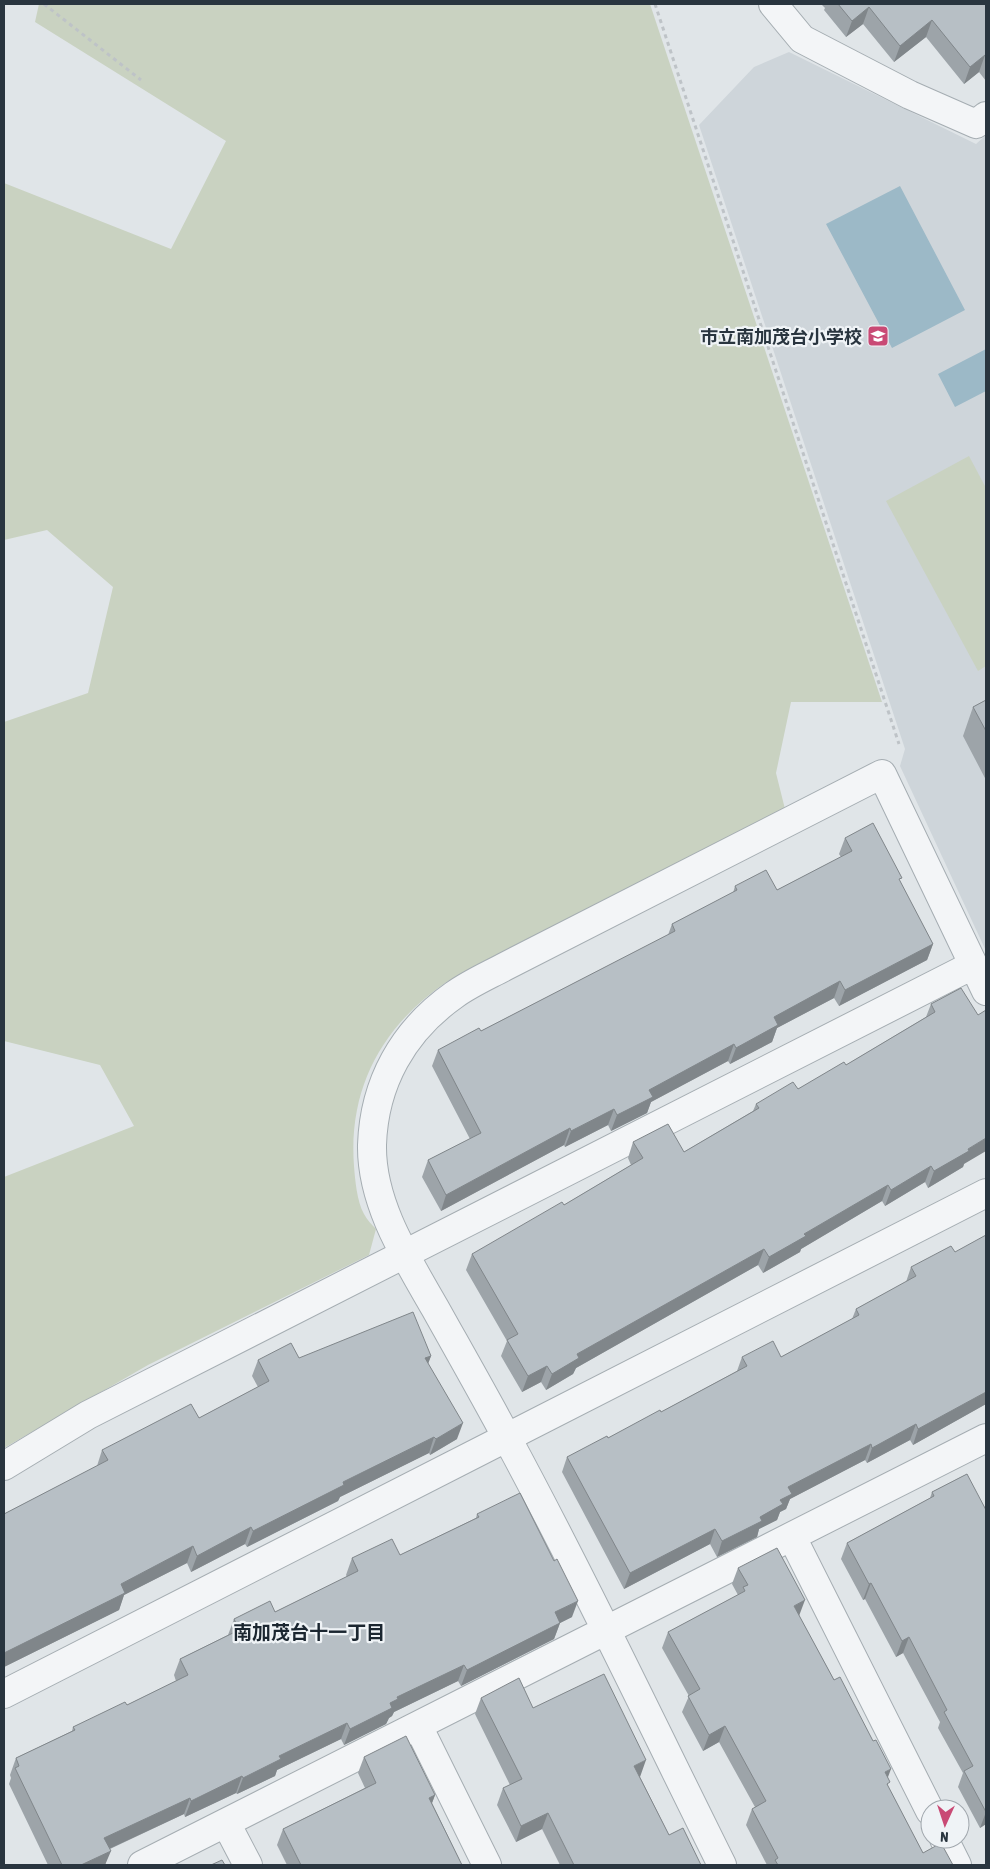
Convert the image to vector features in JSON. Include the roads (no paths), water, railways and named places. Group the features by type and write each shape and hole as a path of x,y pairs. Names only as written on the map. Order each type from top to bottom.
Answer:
{"street":[{"path":"774,4 802,39 910,95 976,124 986,116"},
{"path":"722,1865 606,1631 506,1436 405,1254 384,1210 375,1179 372,1148 374,1116 382,1086 394,1059 411,1034 432,1012 456,994 504,967 882,774 986,990"},
{"path":"4,1466 88,1415 973,965"},
{"path":"4,1694 506,1436 986,1193"},
{"path":"142,1865 792,1537 983,1448"},
{"path":"792,1537 924,1799"},
{"path":"418,1726 487,1865"},
{"path":"226,1823 248,1865"},
{"path":"949,1849 957,1865"}],"water":[{"path":"900,186 965,310 892,348 826,224"},
{"path":"986,349 986,391 955,407 938,374"}],"place":[{"name":"市立南加茂台小学校","path":"878,336"}],"district":[{"name":"南加茂台十一丁目","path":"309,1632"}]}
